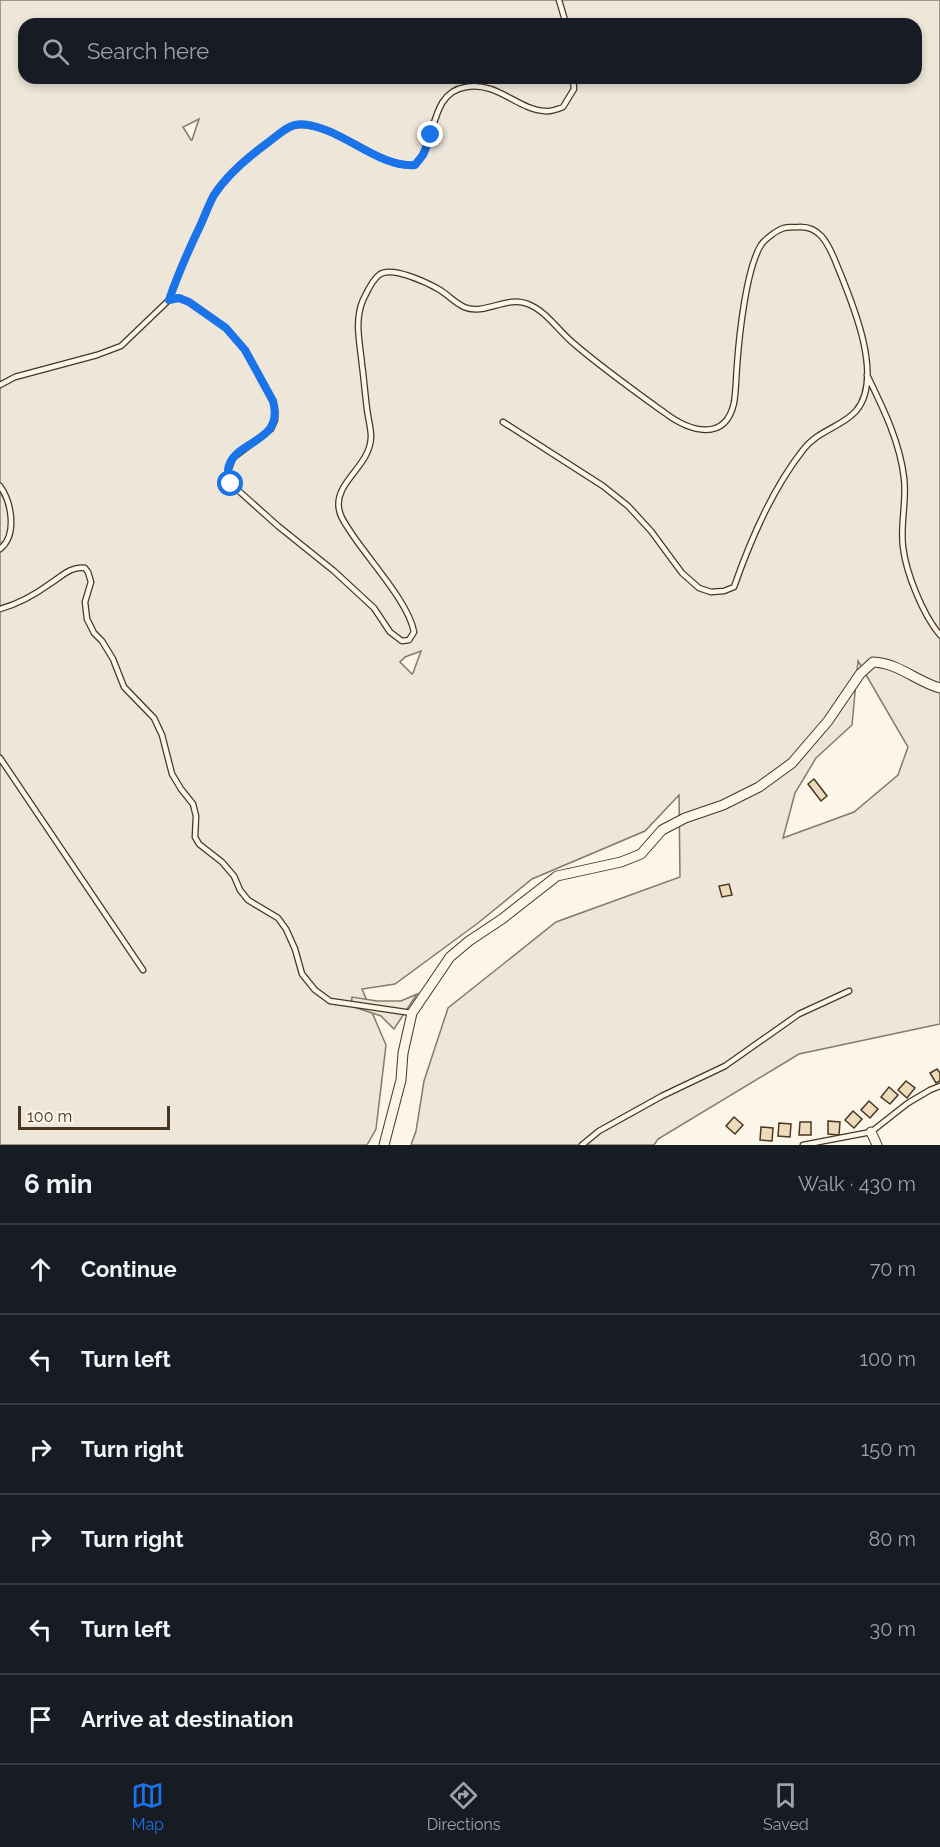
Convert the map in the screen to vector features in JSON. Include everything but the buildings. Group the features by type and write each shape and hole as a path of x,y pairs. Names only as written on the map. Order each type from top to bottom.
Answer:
{"street":[{"path":"384,1145 401,1080 403,1053 411,1013 450,957 469,941 502,919 557,876 621,862 641,854 662,830 685,818 723,805 759,787 792,763 828,721 860,674 873,662 895,667 940,688"},
{"path":"871,1132 877,1145"}],"lane":[{"path":"559,0 564,18"},
{"path":"0,385 15,378 97,356 121,346 169,300 178,272 215,195 232,174 292,124 323,129 404,166 415,165 423,155 438,111 448,94 464,87 481,86 546,112 563,107 574,89 574,84"},
{"path":"169,300 179,298 189,302 226,328 245,350 273,401 275,420 271,429 233,458 228,471 231,484 342,578 374,608 390,632 402,641 409,640 414,632 412,621 346,525 339,512 338,502 341,491 361,465 370,448 370,426 359,343 358,315 362,302 378,275 385,272 396,272 422,281 467,309 518,301 530,304 546,316 568,339 674,420 704,431 716,429 726,420 734,404 739,338 751,269 762,242 784,228 807,226 820,233 829,246 858,321 864,344 867,375 865,392 858,409 851,416 813,439 802,450 784,478 748,548 734,587 711,592 699,588 682,573 651,531 628,507 603,486 503,422"},
{"path":"867,375 887,418 900,458 904,480 903,548 908,567 917,594 940,635"},
{"path":"0,486 10,509 11,527 5,545 0,549"},
{"path":"0,609 29,596 68,571 78,567 85,568 91,582 85,602 87,619 94,633 113,658 124,687 154,718 162,735 172,774 193,804 196,816 195,837 199,844 222,862 234,876 240,890 248,900 278,918 286,928 302,974 315,990 330,1001 411,1013"},
{"path":"0,758 143,970"},
{"path":"582,1145 599,1131 662,1096 725,1066 800,1014 849,991"},
{"path":"803,1145 871,1132 908,1103 940,1086"}],"shaded area":[{"path":"0,0 940,0 940,1024 799,1054 658,1139 654,1145 411,1145 416,1131 424,1081 448,1008 556,922 680,877 679,795 645,831 532,879 478,923 395,984 362,989 386,1045 376,1129 367,1145 0,1145","holes":["199,119 192,140 191,140 183,127","421,651 413,673 412,674 400,662 405,657","858,661 908,747 898,775 854,812 783,838 795,793 816,758 852,725"]},
{"path":"417,994 394,1029 381,1016 351,1006 352,997 377,1001 401,1001"}],"route":[{"path":"231,484 228,471 233,458 271,429 275,420 273,401 245,350 226,328 189,302 179,298 169,300 178,272 215,195 232,174 292,124 323,129 404,166 415,165 423,155 431,135"}]}
